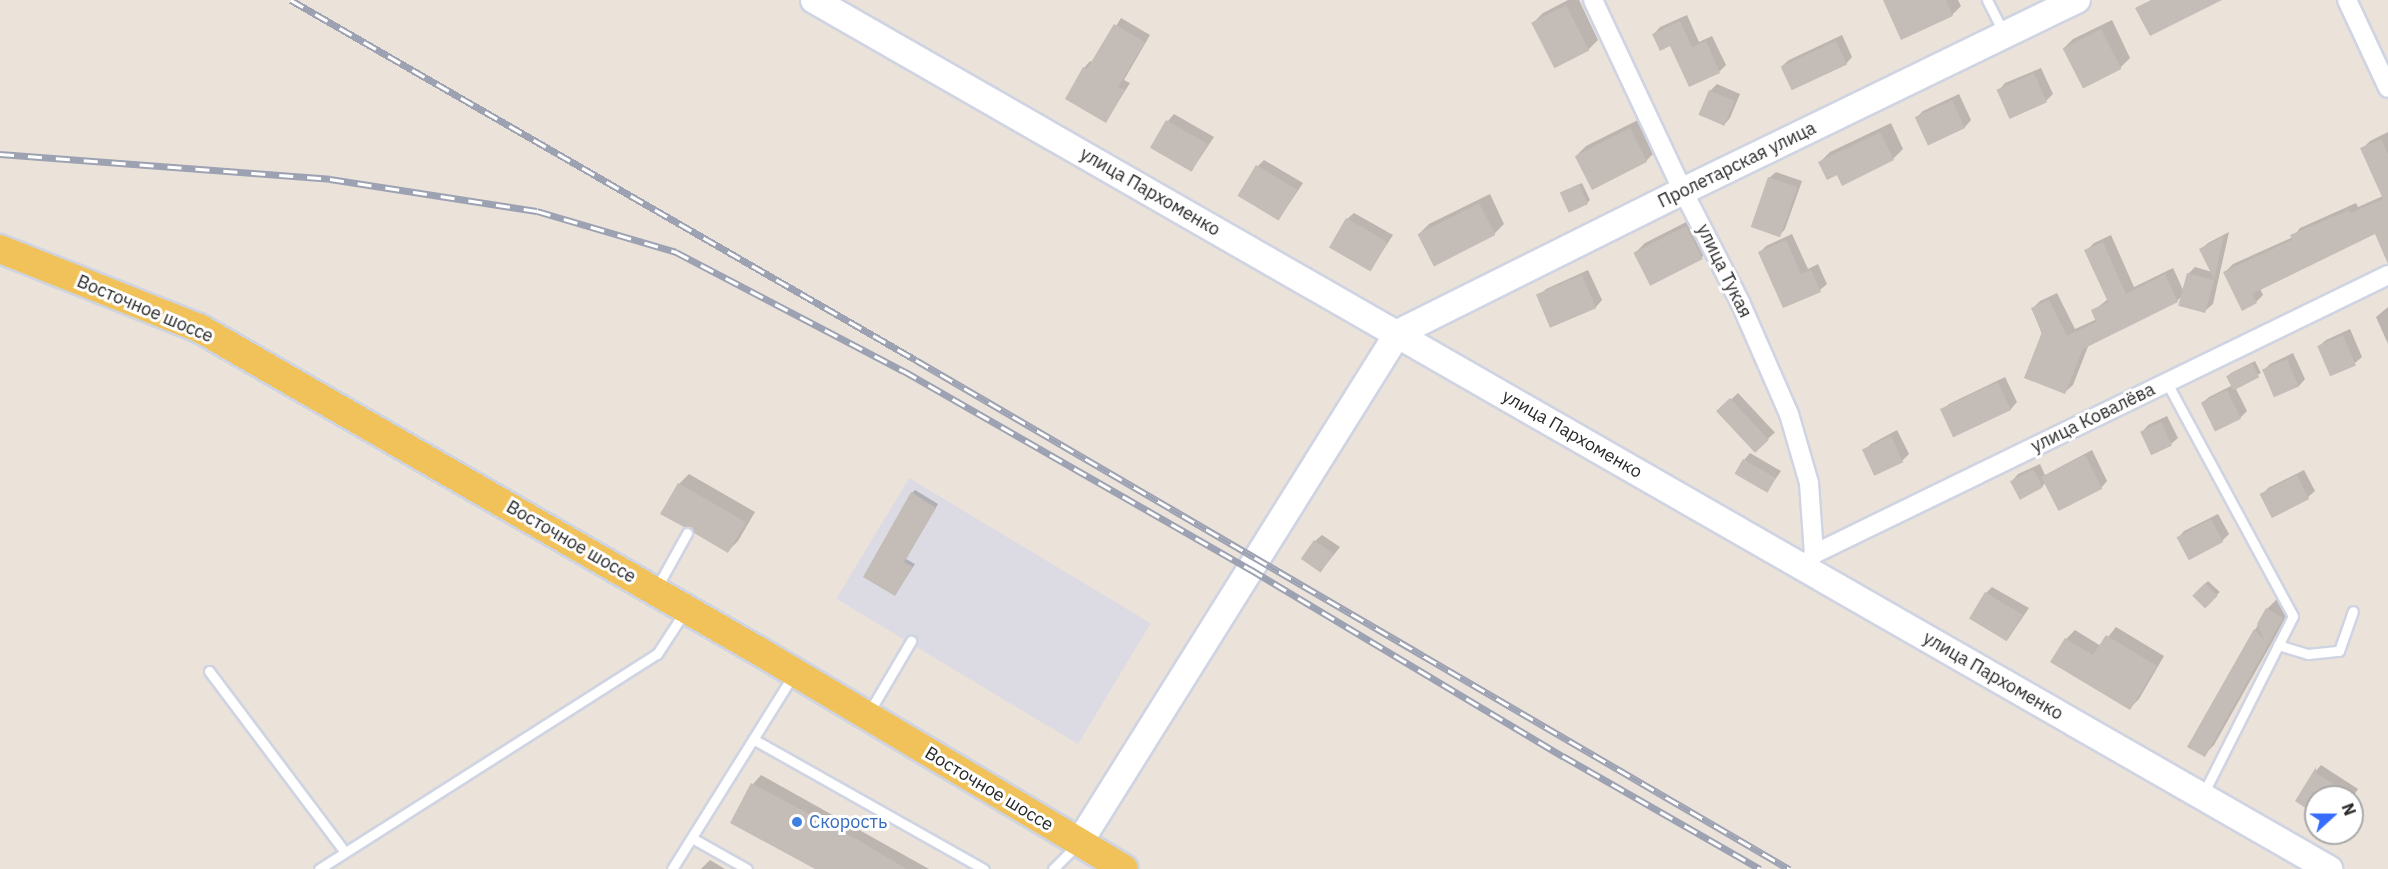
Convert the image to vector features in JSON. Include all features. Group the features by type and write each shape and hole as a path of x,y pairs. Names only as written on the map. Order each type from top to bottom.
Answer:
{"main road":[{"name":"улица Пархоменко","path":"814,0 843,8 1398,333 1809,561 2202,796 2329,869"},
{"name":"Пролетарская улица","path":"1398,333 1683,190 2077,0"},
{"name":"Восточное шоссе","path":"0,249 199,328 795,672 1124,869"},
{"path":"1079,843 1398,333"}],"street":[{"name":"улица Тукая","path":"1593,0 1683,190 1740,302 1789,414 1809,483 1809,561"},
{"path":"2347,0 2388,88"},
{"name":"улица Ковалёва","path":"1809,561 2388,275"}],"lane":[{"path":"1987,0 2005,35"},
{"path":"2167,383 2293,616 2202,796"},
{"path":"655,591 687,533"},
{"path":"319,869 657,654 686,609"},
{"path":"2278,645 2308,654 2339,651 2353,611"},
{"path":"867,716 911,641"},
{"path":"209,671 345,852"},
{"path":"672,869 795,672"},
{"path":"753,739 984,869"},
{"path":"692,837 747,869"},
{"path":"1053,869 1079,843"}],"shaded area":[{"path":"909,478 1151,623 1078,744 836,599"}],"building":[{"path":"1883,0 1946,0 1953,16 1901,40"},
{"path":"2151,0 2222,0 2150,36 2135,8"},
{"path":"1566,5 1589,50 1554,68 1531,23"},
{"path":"1680,21 1692,47 1706,41 1720,73 1689,87 1670,46 1660,51 1652,34"},
{"path":"1114,24 1145,42 1118,87 1125,90 1106,123 1065,99 1083,67 1087,69"},
{"path":"2101,29 2121,69 2083,89 2063,49"},
{"path":"1836,41 1847,65 1792,90 1781,67"},
{"path":"2034,73 2047,102 2010,119 1997,90"},
{"path":"1709,90 1735,101 1724,126 1698,115"},
{"path":"1952,100 1965,128 1928,145 1915,117"},
{"path":"1166,120 1208,144 1192,172 1150,148"},
{"path":"1630,128 1647,162 1592,190 1575,156"},
{"path":"1880,132 1894,160 1842,186 1837,175 1827,180 1818,162"},
{"path":"2381,139 2388,154 2388,264 2375,234 2252,294 2257,303 2242,311 2223,272 2292,240 2290,235 2349,210 2350,213 2383,199 2360,148"},
{"path":"1256,165 1297,190 1279,221 1237,196"},
{"path":"1768,177 1797,187 1780,237 1751,227"},
{"path":"1579,184 1588,204 1569,213 1560,193"},
{"path":"1479,203 1495,235 1434,266 1418,234"},
{"path":"1346,218 1388,242 1371,271 1329,247"},
{"path":"1686,226 1703,259 1650,286 1633,253"},
{"path":"2224,236 2214,279 2199,249"},
{"path":"1786,240 1801,274 1811,270 1821,292 1783,308 1758,252"},
{"path":"2103,242 2126,294 2165,274 2178,302 2083,349 2065,394 2024,378 2042,332 2031,308 2049,300 2067,336 2096,322 2091,310 2108,302 2084,250"},
{"path":"2187,273 2214,280 2205,313 2178,306"},
{"path":"1582,275 1596,308 1550,328 1536,295"},
{"path":"2343,335 2356,365 2330,376 2317,346"},
{"path":"2287,359 2299,387 2274,397 2262,370"},
{"path":"2252,363 2259,377 2233,390 2226,376"},
{"path":"1998,382 2011,410 1953,437 1940,409"},
{"path":"2227,390 2241,419 2215,431 2201,403"},
{"path":"1730,398 1769,440 1755,453 1716,411"},
{"path":"2161,422 2172,446 2151,455 2140,432"},
{"path":"1891,436 1903,462 1874,476 1862,450"},
{"path":"2085,455 2102,489 2059,511 2041,477"},
{"path":"1743,459 1776,478 1767,493 1734,474"},
{"path":"2033,469 2043,488 2020,500 2010,481"},
{"path":"2297,475 2309,499 2272,518 2260,494"},
{"path":"678,483 746,522 728,553 694,533 691,527 684,527 660,514"},
{"path":"911,492 936,508 904,562 913,567 895,596 863,577"},
{"path":"2211,519 2223,542 2189,560 2177,537"},
{"path":"1314,540 1334,554 1320,573 1301,559"},
{"path":"2205,583 2218,596 2205,608 2192,596"},
{"path":"1985,592 2023,615 2007,641 1969,619"},
{"path":"2266,608 2283,618 2205,757 2187,747 2254,629 2264,640 2257,624"},
{"path":"2106,635 2157,666 2130,710 2050,662 2065,638 2093,655"},
{"path":"2316,767 2316,773 2336,785 2305,785"},
{"path":"751,783 862,842 906,869 815,869 730,823"},
{"path":"2304,786 2304,807 2295,801"}],"railway":[{"path":"291,0 916,360 1789,869"},
{"path":"0,154 330,179 537,211 676,252 904,371 1250,569 1563,756 1760,869"}],"place":[{"name":"Скорость","path":"797,822"}]}
